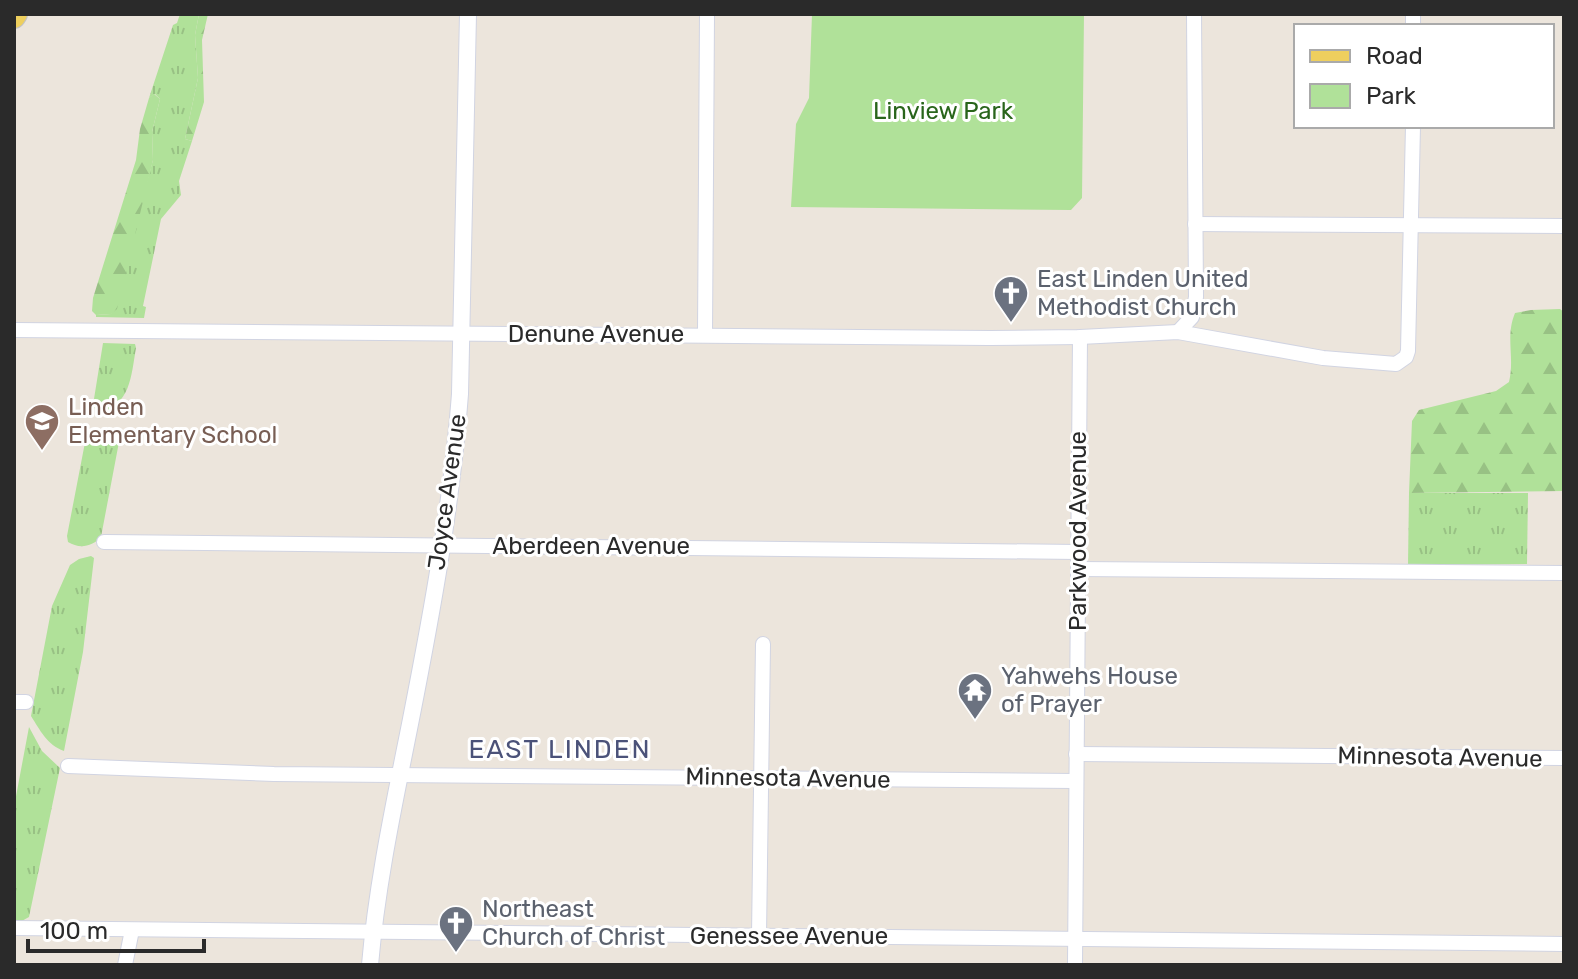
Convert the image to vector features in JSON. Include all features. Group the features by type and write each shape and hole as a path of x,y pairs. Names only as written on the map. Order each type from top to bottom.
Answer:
{"street":[{"name":"Joyce Avenue","path":"370,965 372,932 456,453 468,14"},
{"path":"705,335 707,14"},
{"path":"1178,332 1192,317 1196,297 1194,14"},
{"path":"1410,224 1413,128"},
{"path":"1195,224 1564,226"},
{"name":"Denune Avenue","path":"14,330 1080,337 1178,332 1323,358 1386,364 1403,361 1408,351 1410,224"},
{"name":"Parkwood Avenue","path":"1075,965 1080,337"},
{"name":"Aberdeen Avenue","path":"104,542 1078,552"},
{"path":"1078,569 1564,573"},
{"path":"759,936 763,644"},
{"name":"Minnesota Avenue","path":"1076,754 1564,758"},
{"name":"Minnesota Avenue","path":"68,766 274,774 1075,781"},
{"name":"Genessee Avenue","path":"14,928 1564,944"},
{"path":"125,965 132,930"}],"green space":[{"path":"180,14 199,14 195,35 198,78 185,139 192,141 179,181 181,195 161,219 143,306 146,307 144,318 96,317 111,314 153,160 152,132 160,99 155,94 149,98 173,25"},
{"path":"199,14 208,14 202,40 204,102 192,141 185,139 198,78 195,35"},
{"name":"Linview Park","path":"812,14 1084,14 1082,198 1071,210 791,207 796,124 809,98"},
{"path":"154,94 160,99 152,132 153,160 117,309 111,314 96,315 92,311 93,298 136,160 140,129 149,98"},
{"path":"1560,309 1564,312 1564,491 1409,493 1412,421 1419,410 1496,391 1509,382 1511,330 1515,313"},
{"path":"103,343 135,344 136,348 123,397 117,404 97,413 93,405"},
{"path":"91,429 105,438 118,438 119,442 101,537 90,545 81,546 68,542 67,536 87,432"},
{"path":"1409,493 1528,493 1527,564 1408,565"},
{"path":"91,556 94,558 83,652 64,751 48,741 31,716 52,606 70,565"},
{"path":"29,727 42,751 60,768 29,917 20,922 14,920 14,807"}],"place":[{"name":"East Linden United Methodist Church","path":"1011,324"},
{"name":"Linden Elementary School","path":"42,452"},
{"name":"Yahwehs House of Prayer","path":"975,721"},
{"name":"Northeast Church of Christ","path":"456,954"}],"district":[{"name":"EAST LINDEN","path":"560,749"}]}
